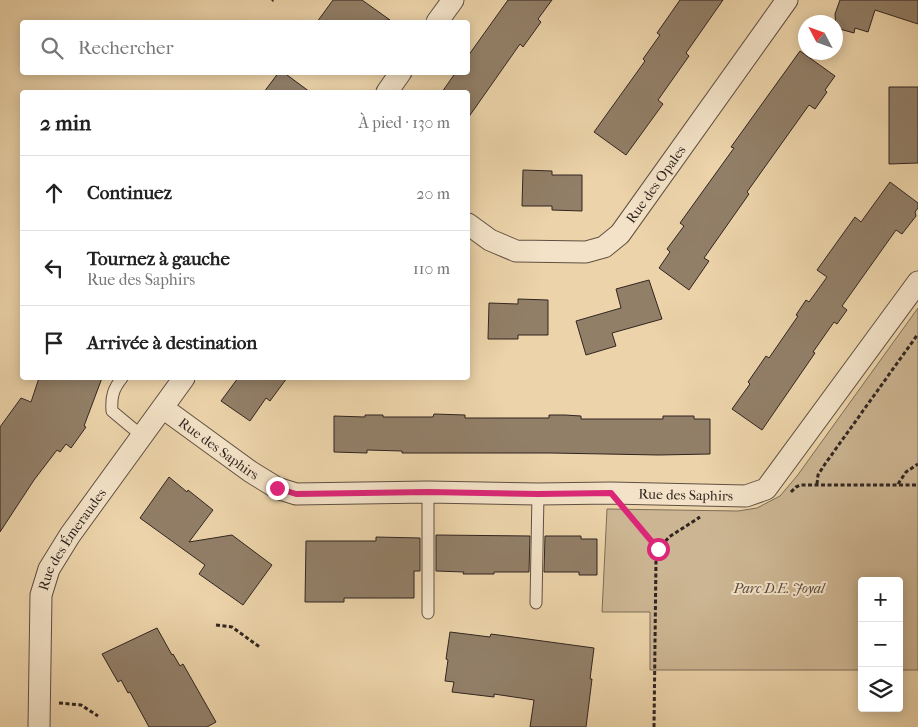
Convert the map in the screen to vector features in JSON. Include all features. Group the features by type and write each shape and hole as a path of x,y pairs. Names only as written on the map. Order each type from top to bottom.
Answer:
{"street":[{"path":"438,20 453,0"},
{"name":"Rue des Opales","path":"470,225 490,240 516,251 586,252 604,247 620,234 787,0"},
{"path":"388,90 399,75"},
{"name":"Rue des Saphirs","path":"163,408 251,472 277,488 296,494 428,492 746,496 766,489 918,282"},
{"name":"Rue des Émeraudes","path":"39,727 41,595 49,569 70,535 183,380"}],"lane":[{"path":"120,380 116,385 111,400 112,411 142,436"},
{"path":"428,492 428,613"},
{"path":"536,604 538,494"}],"path":[{"path":"918,334 825,464 818,475 817,484 918,484"},
{"path":"898,484 906,472 918,464"},
{"path":"611,493 658,549"},
{"path":"654,727 656,559 658,549 669,537"},
{"path":"216,625 232,627 261,648"},
{"path":"39,702 81,705 98,716"}],"green space":[{"name":"Parc D.E. Joyal","path":"918,308 918,670 903,670 903,577 858,577 858,670 650,670 650,612 602,612 607,509 738,511 757,508 780,496 797,476"}],"building":[{"path":"333,0 362,0 390,20 318,20"},
{"path":"508,0 552,0 538,19 541,22 523,47 520,44 470,115 470,90 443,90 454,75 470,75 470,53"},
{"path":"680,0 723,0 686,53 689,56 658,100 663,104 626,155 594,132 645,61 643,59 660,35 657,33"},
{"path":"840,0 918,0 918,24 875,10 868,32 855,28 854,33 843,30 843,15 835,14"},
{"path":"798,54 798,60 813,60 835,76 815,109 809,105 747,192 749,194 704,258 709,261 689,290 659,268 670,252 667,249 684,226 680,223 734,148 731,147"},
{"path":"277,75 287,75 307,90 266,90"},
{"path":"889,87 918,87 918,163 889,164"},
{"path":"523,170 552,171 552,175 582,175 582,211 552,210 552,206 522,206"},
{"path":"890,182 918,203 918,208 915,212 916,216 902,234 896,230 842,306 847,310 837,324 834,322 762,430 732,409 750,384 748,382 766,356 769,358 798,316 796,315 806,300 809,302 827,277 817,270 855,217 861,222"},
{"path":"649,280 662,319 612,333 616,346 586,355 576,321 621,308 616,289"},
{"path":"518,299 548,300 548,335 518,335 518,339 488,339 489,303 518,304"},
{"path":"38,380 101,380 84,426 86,427 71,448 66,444 60,452 57,450 34,480 0,532 0,427 21,398 31,402"},
{"path":"237,380 286,380 270,401 266,398 250,421 221,401"},
{"path":"434,414 465,415 465,418 549,418 549,415 565,415 581,416 581,419 663,419 663,416 694,416 694,419 710,419 710,454 402,453 402,451 367,450 367,453 334,452 334,416 433,417"},
{"path":"169,477 213,510 189,542 232,535 272,565 243,605 199,574 205,565 140,518"},
{"path":"436,535 530,536 529,572 463,574 464,572 436,571"},
{"path":"545,536 581,536 581,539 597,539 597,575 579,575 579,572 544,572"},
{"path":"376,537 420,538 420,571 414,571 414,598 344,598 344,602 305,602 306,541 376,541"},
{"path":"157,628 172,655 180,666 183,664 216,722 207,727 149,727 130,692 128,693 121,680 118,682 102,654"},
{"path":"450,632 490,637 491,634 594,648 586,727 530,727 534,700 494,694 494,697 452,692 454,682 445,681"}],"route":[{"path":"277,488 296,494 428,492 611,493 658,549"}]}
